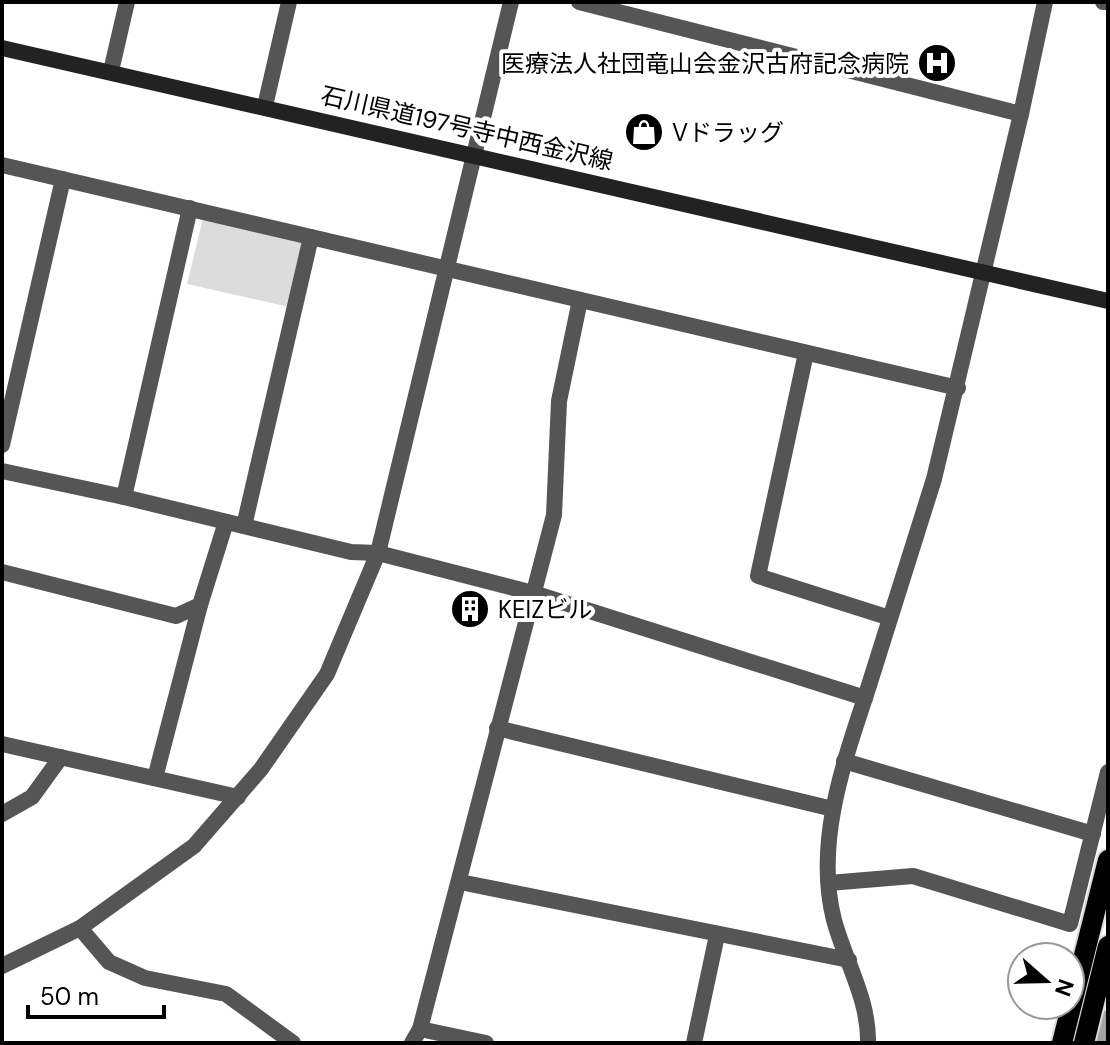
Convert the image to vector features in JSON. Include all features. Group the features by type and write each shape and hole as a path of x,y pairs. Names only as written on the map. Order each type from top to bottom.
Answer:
{"main road":[{"name":"石川県道197号寺中西金沢線","path":"2,48 473,153 1108,301"},
{"path":"1062,1043 1108,860"},
{"path":"1084,1043 1108,946"}],"street":[{"path":"111,71 127,2"},
{"path":"265,106 289,2"},
{"path":"2,966 80,928 194,846 261,769 327,674 378,553 511,2"},
{"path":"579,2 1021,114"},
{"path":"868,1043 863,1001 834,919 829,883 833,809 844,761 934,479 958,388 1045,2"},
{"path":"2,165 958,388"},
{"path":"2,445 63,179"},
{"path":"124,497 190,208"},
{"path":"244,526 311,237"},
{"path":"486,1043 416,1036 460,882 554,515 559,401 580,300"},
{"path":"806,353 758,576 890,618"},
{"path":"2,471 351,552 378,553 533,593 865,698"},
{"path":"155,778 200,605 226,522"},
{"path":"2,572 176,616 200,605"},
{"path":"497,728 833,809"},
{"path":"2,744 238,797"},
{"path":"2,814 32,797 61,757"},
{"path":"844,761 1093,834"},
{"path":"829,883 913,876 1070,924 1108,772"},
{"path":"460,882 849,960"},
{"path":"80,928 109,962 145,978 226,994 293,1043"},
{"path":"694,1043 717,935"}],"shaded area":[{"path":"203,218 311,245 298,309 187,284"}],"waterway":[{"path":"1083,1043 1108,1026"}],"place":[{"name":"医療法人社団竜山会金沢古府記念病院","path":"937,63"},
{"name":"Vドラッグ","path":"644,132"},
{"name":"KEIZビル","path":"470,609"}]}
